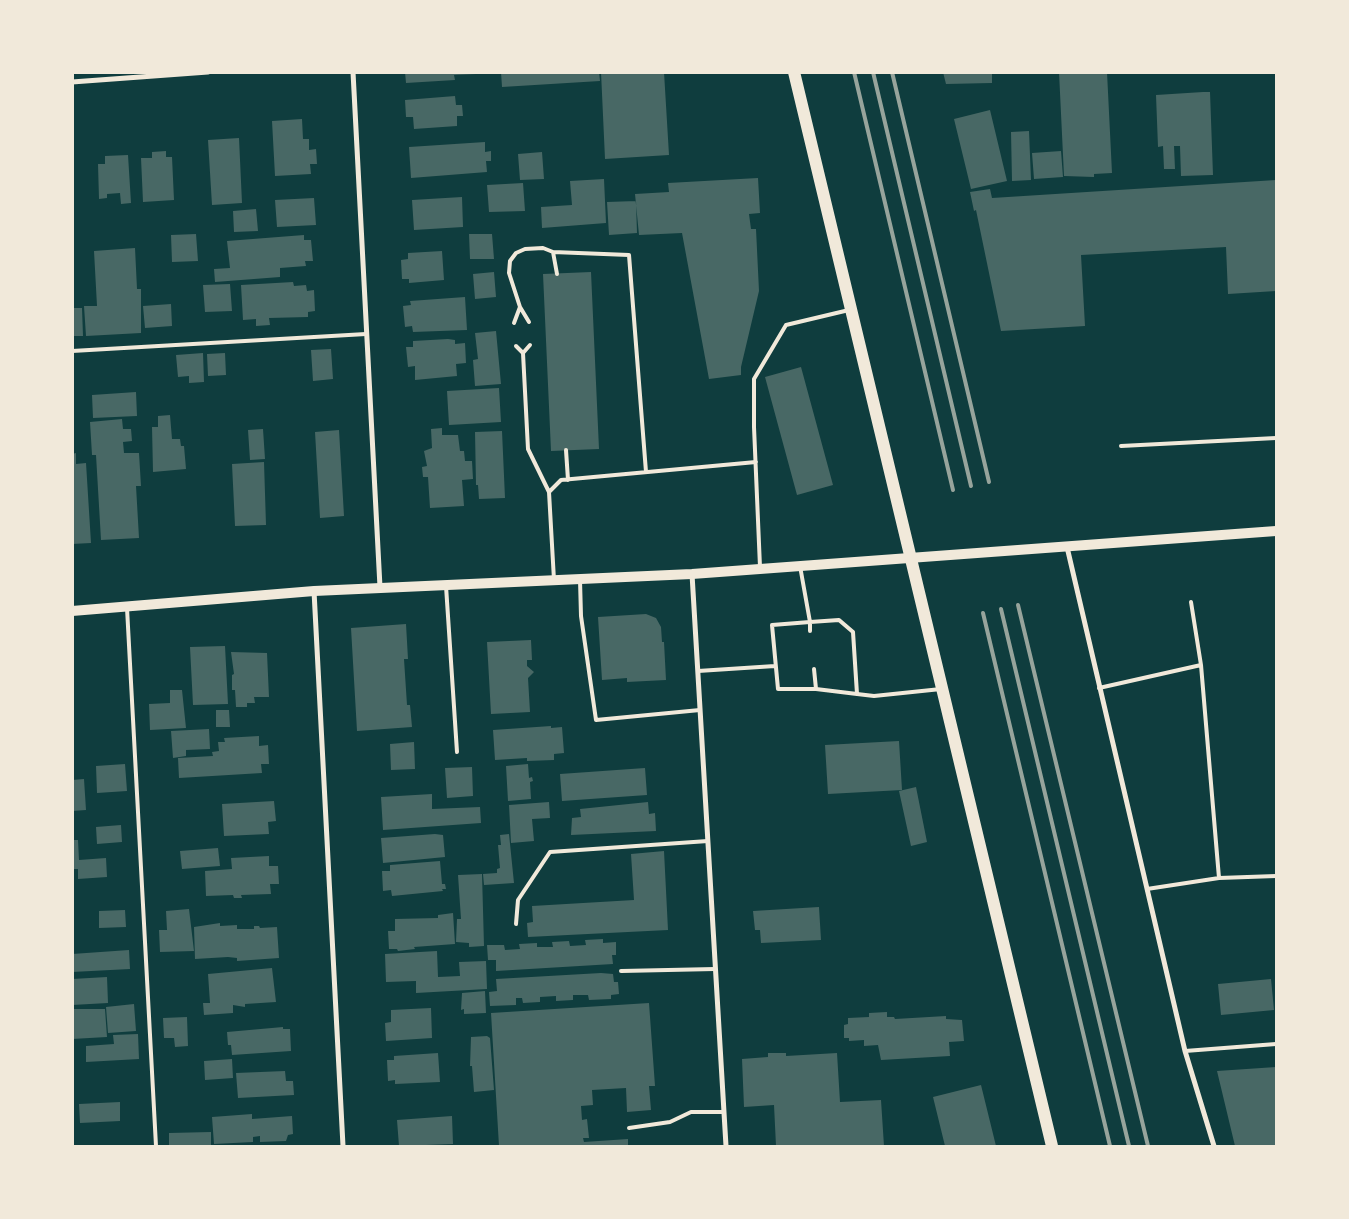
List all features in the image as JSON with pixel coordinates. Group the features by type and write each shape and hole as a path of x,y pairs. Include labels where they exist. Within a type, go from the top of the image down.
{"main road":[{"path":"794,72 1052,1146"},
{"path":"72,611 314,591 692,574 1276,532"}],"street":[{"path":"72,82 208,72"},
{"path":"352,72 380,587"},
{"path":"1067,546 1185,1051 1214,1146"},
{"path":"692,574 726,1146"},
{"path":"314,591 343,1146"}],"lane":[{"path":"529,322 520,308 509,274 510,261 516,253 525,249 543,248 553,252 630,255 646,472"},
{"path":"553,252 557,274"},
{"path":"514,323 520,308"},
{"path":"760,569 754,379 786,326 852,309"},
{"path":"72,351 366,334"},
{"path":"523,353 530,345"},
{"path":"516,346 523,353 528,449 549,492 554,581"},
{"path":"1121,446 1276,438"},
{"path":"566,450 568,480"},
{"path":"549,492 561,480 756,462"},
{"path":"800,566 810,631"},
{"path":"580,580 581,616 596,720 700,710"},
{"path":"446,586 457,752"},
{"path":"1191,602 1201,665 1219,878"},
{"path":"127,606 156,1146"},
{"path":"857,694 853,632 839,620 772,625 778,689 816,689 857,694 874,696 943,689"},
{"path":"1099,688 1201,665"},
{"path":"698,671 775,666"},
{"path":"814,669 816,689"},
{"path":"516,924 518,900 550,852 708,841"},
{"path":"1147,889 1219,878 1276,876"},
{"path":"621,971 715,969"},
{"path":"1185,1051 1276,1044"},
{"path":"629,1128 670,1122 691,1112 724,1112"}],"building":[{"path":"405,72 476,72 476,74 454,75 455,80 406,83"},
{"path":"501,72 599,72 600,81 502,87"},
{"path":"601,72 664,72 669,155 605,159"},
{"path":"943,72 992,72 992,83 946,84"},
{"path":"1059,72 1107,72 1112,173 1094,174 1094,177 1064,176"},
{"path":"1210,92 1213,175 1181,176 1180,146 1174,146 1175,169 1164,169 1163,146 1158,147 1156,95"},
{"path":"455,96 456,105 462,105 463,116 457,116 457,126 414,129 413,117 406,117 405,100"},
{"path":"990,110 1007,181 971,189 954,119"},
{"path":"302,119 303,139 309,139 309,150 316,149 317,164 310,164 311,174 275,176 272,121"},
{"path":"1029,131 1031,180 1012,181 1011,132"},
{"path":"239,138 242,203 212,205 208,140"},
{"path":"485,142 485,152 491,151 491,161 486,161 487,172 411,178 409,147"},
{"path":"166,151 166,157 172,157 174,200 143,202 141,158 152,158 152,152"},
{"path":"1061,151 1063,177 1034,179 1032,153"},
{"path":"542,152 544,179 520,180 518,154"},
{"path":"128,155 131,203 121,204 120,193 107,194 107,198 99,199 98,164 105,164 105,156"},
{"path":"758,178 760,213 749,214 751,229 756,229 759,291 741,367 741,375 709,379 682,233 639,235 635,194 669,192 668,183"},
{"path":"604,179 606,223 542,228 541,207 572,205 570,181"},
{"path":"1276,180 1276,291 1228,294 1226,247 1081,255 1085,326 1001,331 976,210 974,211 970,192 990,189 992,198"},
{"path":"523,183 525,211 489,212 487,185"},
{"path":"462,197 463,227 414,230 412,200"},
{"path":"314,198 316,225 277,227 275,200"},
{"path":"636,201 637,233 609,235 607,202"},
{"path":"256,209 258,231 234,232 233,211"},
{"path":"196,234 198,261 172,262 171,235"},
{"path":"469,234 492,234 494,259 470,259"},
{"path":"304,235 304,240 311,240 313,261 305,261 306,266 280,268 280,277 215,282 214,269 230,268 227,241"},
{"path":"135,248 137,289 141,289 141,333 86,336 84,306 97,306 94,251"},
{"path":"442,251 444,280 409,283 409,279 402,279 401,260 408,259 408,253"},
{"path":"494,272 496,297 475,299 473,274"},
{"path":"591,272 599,449 551,451 543,274"},
{"path":"293,282 294,286 306,285 307,291 314,290 315,311 308,312 308,317 269,318 270,325 256,326 256,319 243,320 241,285"},
{"path":"230,284 232,311 205,312 203,285"},
{"path":"465,297 467,330 413,332 412,326 405,327 403,306 411,305 410,301"},
{"path":"171,304 172,326 145,328 143,306"},
{"path":"72,308 82,308 83,336 72,336"},
{"path":"496,331 501,384 475,386 473,360 478,359 475,333"},
{"path":"455,340 455,344 465,343 466,363 456,364 457,376 415,380 415,366 408,367 406,347 413,347 413,341"},
{"path":"331,349 333,379 313,381 311,350"},
{"path":"203,353 204,382 189,383 189,376 178,377 176,355"},
{"path":"225,353 226,375 208,376 207,354"},
{"path":"801,367 833,485 797,495 765,377"},
{"path":"499,388 501,422 449,425 447,391"},
{"path":"136,392 137,416 93,418 92,395"},
{"path":"170,415 172,439 180,439 181,446 184,446 186,469 153,472 152,427 158,427 158,416"},
{"path":"122,419 123,429 131,429 132,441 123,442 124,453 139,453 141,486 136,486 139,538 101,540 96,455 92,455 90,422"},
{"path":"442,428 442,435 458,435 460,451 464,451 465,461 472,461 473,479 462,480 464,506 430,508 428,477 423,477 422,467 427,466 424,451 432,448 431,429"},
{"path":"263,429 265,459 250,460 248,430"},
{"path":"339,430 344,516 320,518 315,432"},
{"path":"502,431 505,498 479,499 478,485 476,485 475,432"},
{"path":"76,453 76,464 86,463 91,543 72,544 72,454"},
{"path":"264,462 266,525 235,526 232,464"},
{"path":"646,614 656,618 661,627 662,642 664,642 666,680 627,682 627,678 602,680 598,617"},
{"path":"406,624 408,659 404,659 407,705 410,705 412,727 357,731 351,628"},
{"path":"531,640 532,660 527,660 527,666 534,672 528,678 530,712 491,714 487,642"},
{"path":"225,646 228,704 193,705 190,647"},
{"path":"231,652 267,653 269,697 254,697 255,703 247,703 247,707 236,707 235,690 232,690 232,675 234,674"},
{"path":"170,690 182,690 186,728 150,730 149,704 170,703"},
{"path":"216,710 229,710 230,727 216,727"},
{"path":"551,726 551,728 562,727 564,753 554,754 554,760 527,761 527,758 495,760 493,730"},
{"path":"209,729 210,749 186,750 186,756 173,758 171,731"},
{"path":"259,736 259,746 268,745 269,764 261,764 262,773 179,778 178,758 213,756 212,752 219,751 218,742 225,742 224,738"},
{"path":"899,741 902,790 828,794 825,745"},
{"path":"414,742 415,769 391,770 390,744"},
{"path":"125,764 127,791 97,793 96,766"},
{"path":"528,764 529,778 532,777 533,781 530,782 531,799 508,801 506,766"},
{"path":"472,767 473,796 447,798 445,768"},
{"path":"645,768 647,795 562,801 560,774"},
{"path":"84,779 86,810 72,811 72,780"},
{"path":"916,787 927,842 911,846 899,791"},
{"path":"432,794 432,809 480,807 481,823 383,830 381,797"},
{"path":"274,801 276,821 268,822 269,834 224,836 222,804"},
{"path":"549,802 550,818 532,819 534,841 511,843 509,805"},
{"path":"648,802 649,814 655,813 656,831 571,835 572,818 581,817 580,809"},
{"path":"121,825 122,842 97,844 96,827"},
{"path":"509,834 514,883 484,885 483,874 497,873 497,869 500,868 498,845 501,845 500,835"},
{"path":"443,835 445,857 383,863 381,838"},
{"path":"72,840 78,840 79,860 106,858 107,877 78,879 78,869 72,869"},
{"path":"218,848 220,866 182,869 180,851"},
{"path":"664,851 668,930 528,937 527,923 533,922 532,906 634,900 631,854"},
{"path":"269,856 269,866 278,866 279,884 270,884 271,894 241,895 242,898 234,898 233,895 206,896 205,871 232,869 231,858"},
{"path":"440,861 442,884 445,884 446,889 442,889 443,891 392,896 391,890 383,891 382,871 390,871 390,865"},
{"path":"482,874 484,946 469,947 469,943 456,942 457,919 461,919 458,875"},
{"path":"819,907 821,940 761,943 760,930 755,930 753,911"},
{"path":"189,909 194,951 160,952 159,930 167,930 166,911"},
{"path":"125,910 126,927 99,928 99,911"},
{"path":"453,913 455,944 414,947 415,949 398,951 397,949 389,949 388,931 395,931 395,919 438,918 438,915"},
{"path":"220,923 220,926 237,925 237,929 254,929 254,926 259,926 260,928 277,927 279,958 237,961 237,958 228,957 195,959 194,927"},
{"path":"603,939 603,943 616,942 616,955 612,955 613,964 496,971 496,960 488,960 487,945 504,945 505,950 520,949 519,944 537,943 537,947 553,947 552,942 569,941 570,946 586,945 585,940"},
{"path":"129,950 130,969 72,972 72,954"},
{"path":"437,951 438,977 460,976 459,962 486,961 487,989 416,993 416,981 386,982 385,954"},
{"path":"272,968 276,1002 245,1004 245,1007 233,1005 233,1013 204,1015 203,1003 210,1003 208,974"},
{"path":"601,973 613,974 614,982 618,982 619,994 611,995 611,999 589,1000 588,995 573,995 573,1000 556,1001 556,996 540,997 540,1002 523,1003 522,998 516,998 516,1005 490,1006 489,992 497,991 496,979"},
{"path":"107,977 108,1003 72,1005 72,979"},
{"path":"1271,979 1274,1010 1221,1015 1218,984"},
{"path":"485,991 486,1013 464,1014 464,1009 461,1010 462,993"},
{"path":"649,1003 655,1086 649,1086 651,1110 627,1112 626,1088 592,1090 593,1105 581,1106 582,1120 587,1119 589,1138 583,1138 584,1142 628,1139 628,1146 499,1146 491,1013"},
{"path":"134,1004 136,1031 108,1033 106,1007"},
{"path":"431,1008 432,1038 386,1041 385,1023 391,1022 391,1010"},
{"path":"72,1009 105,1009 107,1037 72,1039"},
{"path":"887,1012 887,1017 894,1017 895,1019 946,1016 946,1019 962,1020 964,1041 949,1042 950,1056 881,1060 878,1045 864,1046 864,1040 849,1041 849,1038 844,1038 844,1025 848,1024 848,1018 869,1017 869,1013"},
{"path":"187,1017 188,1046 175,1047 174,1038 164,1038 163,1018"},
{"path":"283,1027 283,1029 290,1029 291,1051 232,1055 231,1045 228,1045 227,1032"},
{"path":"138,1034 139,1059 86,1062 86,1046 114,1044 113,1035"},
{"path":"487,1036 490,1038 494,1090 474,1092 472,1066 470,1066 471,1037"},
{"path":"438,1053 440,1082 395,1084 395,1080 388,1081 387,1060 394,1060 394,1056"},
{"path":"768,1053 786,1053 786,1056 837,1053 840,1102 881,1100 884,1146 776,1146 774,1105 744,1107 742,1059 768,1057"},
{"path":"232,1059 233,1078 205,1080 204,1061"},
{"path":"1276,1067 1276,1146 1235,1146 1217,1071"},
{"path":"285,1071 286,1081 293,1081 294,1095 238,1098 236,1073"},
{"path":"981,1085 996,1146 945,1146 933,1097"},
{"path":"120,1102 120,1121 80,1123 79,1104"},
{"path":"252,1114 252,1119 292,1116 293,1134 288,1135 286,1141 260,1142 260,1136 253,1137 253,1142 214,1144 212,1117"},
{"path":"452,1116 453,1144 399,1146 397,1120"},
{"path":"211,1132 211,1146 169,1146 169,1133"}],"railway":[{"path":"854,72 953,490"},
{"path":"873,72 971,486"},
{"path":"892,72 989,482"},
{"path":"1018,605 1148,1146"},
{"path":"1001,609 1129,1146"},
{"path":"983,613 1110,1146"}]}
